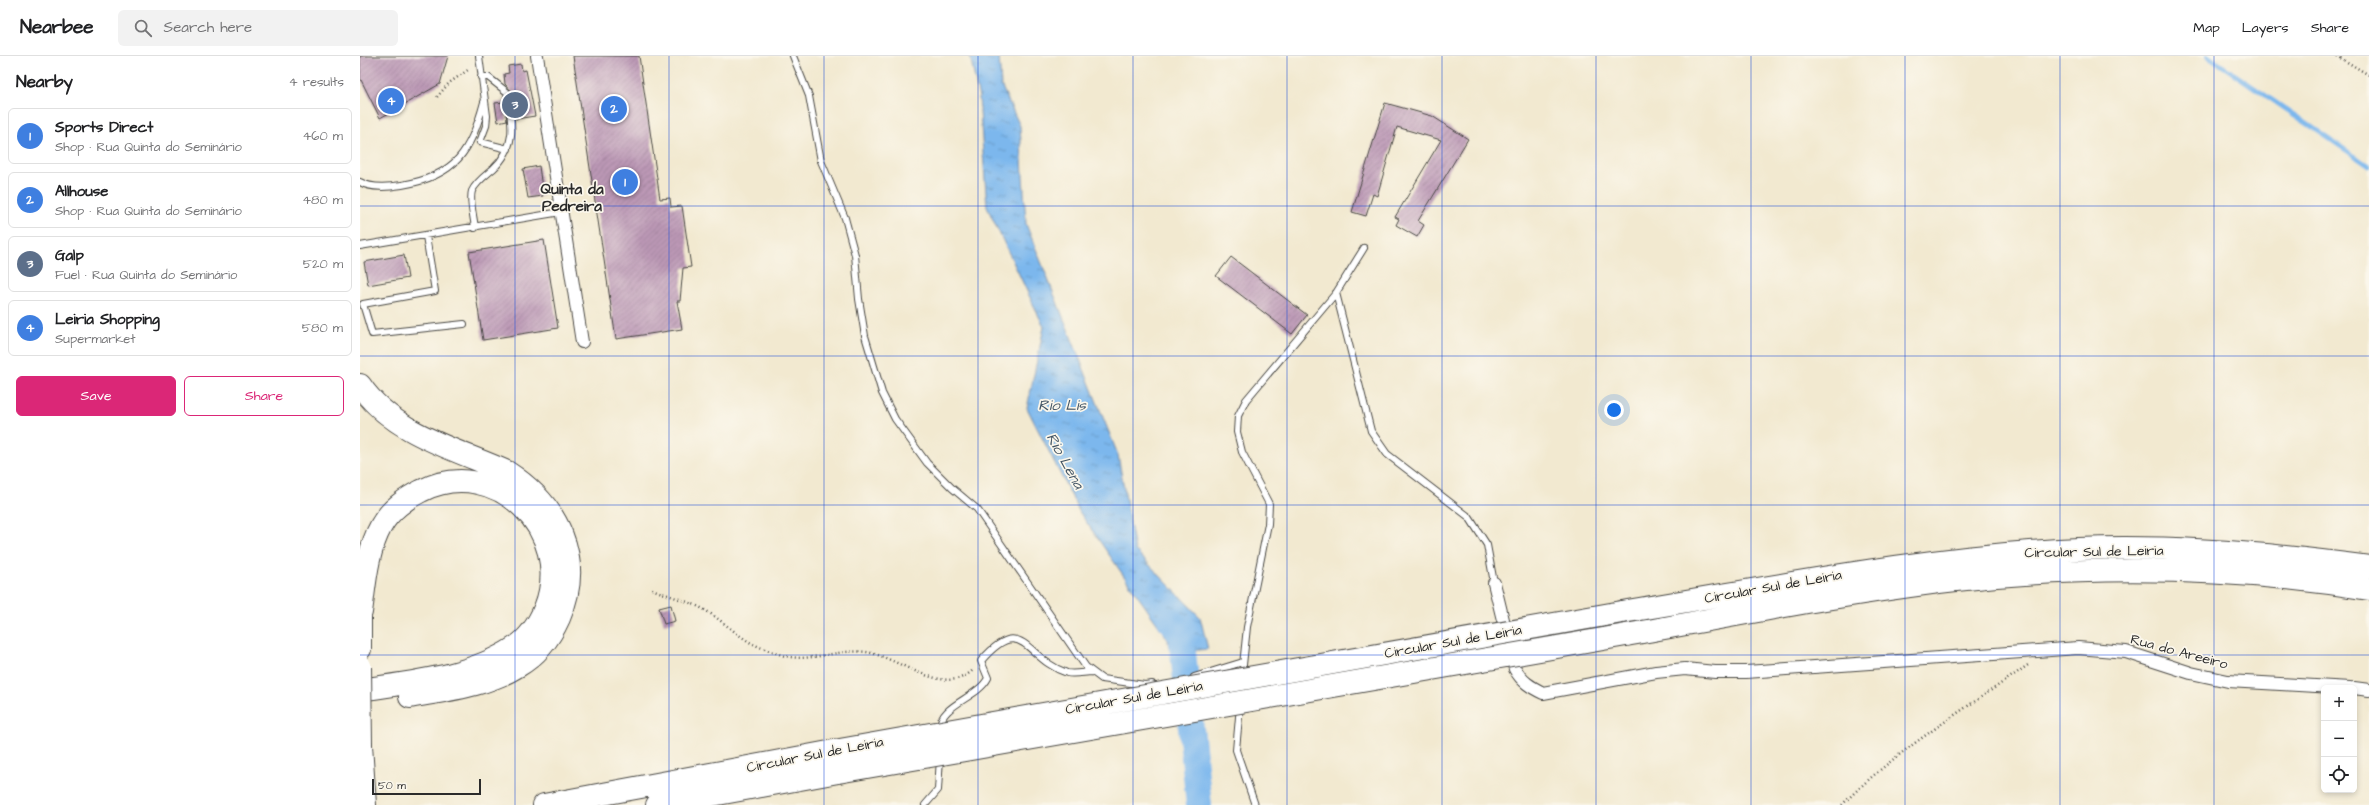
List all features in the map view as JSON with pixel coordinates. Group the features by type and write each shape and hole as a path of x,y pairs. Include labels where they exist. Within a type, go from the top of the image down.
{"highway":[{"path":"360,385 384,411 409,429 507,472 534,492 551,513 559,528 568,553 569,568 566,596 555,626 541,648 519,666 501,676 460,688 360,705"},
{"path":"360,649 360,606 374,543 381,525 393,511 410,496 431,486 455,482 491,486 504,492 526,509 538,524 547,541 552,571 549,598 538,623 528,637 514,648 472,668 360,690"},
{"name":"Circular Sul de Leiria","path":"544,805 834,751 1622,612 1937,561 2080,549 2228,553 2315,560 2369,567"},
{"name":"Circular Sul de Leiria","path":"657,805 838,772 1849,596 1957,580 2086,571 2159,571 2247,574 2330,582 2369,589"},
{"path":"360,666 361,745 364,805"}],"street":[{"path":"537,56 582,342"},
{"name":"Rua do Areeiro","path":"1494,583 1515,669 1520,678 1531,688 1543,693 1656,672 1678,670 1746,672 2078,648 2126,652 2191,673 2228,681 2321,686"},
{"path":"2357,688 2369,690"}],"lane":[{"path":"793,56 809,96 821,161 845,218 855,255 859,299 865,336 886,399 895,419 927,463 952,488 977,509 1069,646 1086,667 1102,679 1145,685 1158,683"},
{"path":"479,57 486,126 480,142 508,149"},
{"path":"475,228 472,193 476,185 497,165 508,149 513,126 507,92 488,77 481,76"},
{"path":"360,182 371,186 396,186 430,178 444,171 462,155 470,144 476,133 484,102"},
{"path":"360,246 475,228 561,212"},
{"path":"426,236 435,292 363,304 372,334 464,324"},
{"path":"1241,686 1248,627 1268,524 1269,504 1242,452 1237,432 1238,416 1246,400 1336,293 1364,248"},
{"path":"1336,293 1371,432 1387,454 1470,517 1487,545 1494,583"},
{"path":"940,738 940,722 946,712 984,686 988,678 981,661 993,647 1005,639 1012,637 1021,640 1040,658 1068,673 1092,672"},
{"path":"1186,679 1243,662"},
{"path":"1241,694 1236,750 1255,805"},
{"path":"925,805 938,790 940,746"}],"path":[{"path":"2338,56 2369,75"},
{"path":"437,97 449,83 468,70"},
{"path":"652,589 695,606 753,644 781,655 804,658 867,652 931,676 952,681 968,674 981,661"},
{"path":"1842,805 1858,789 1890,763 2049,650"}],"water":[{"name":"Rio Lis","path":"970,56 999,56 1001,85 1020,126 1026,224 1118,455 1135,550 1200,617 1208,649 1173,653 1165,635 1080,513 1027,408 1044,327 987,207 979,98"}],"building":[{"path":"360,56 448,56 440,84 380,118 360,78"},
{"path":"573,56 639,56 660,199 670,198 671,207 682,206 691,267 683,268 680,301 677,301 682,329 616,339"},
{"path":"521,64 522,71 526,70 535,116 516,119 511,91 505,84 504,74 509,73 508,66"},
{"path":"504,102 507,120 498,122 495,103"},
{"path":"1385,103 1432,116 1468,139 1418,221 1424,225 1417,237 1396,225 1399,219 1395,217 1441,140 1397,127 1377,196 1373,194 1366,216 1352,212"},
{"path":"539,166 543,196 528,198 523,169"},
{"path":"544,240 558,328 483,340 469,252"},
{"path":"404,255 408,278 368,285 364,262"},
{"path":"1231,257 1307,315 1292,334 1216,276"},
{"path":"671,605 675,621 664,624 659,608"}],"waterway":[{"path":"2208,56 2369,166"},
{"name":"Rio Lena","path":"1170,620 1181,633 1199,805"}],"place":[{"name":"Leiria Shopping","path":"391,101"},
{"name":"Galp","path":"515,105"},
{"name":"Allhouse","path":"614,109"},
{"name":"Sports Direct","path":"625,182"}],"district":[{"name":"Quinta da Pedreira","path":"572,198"}]}
